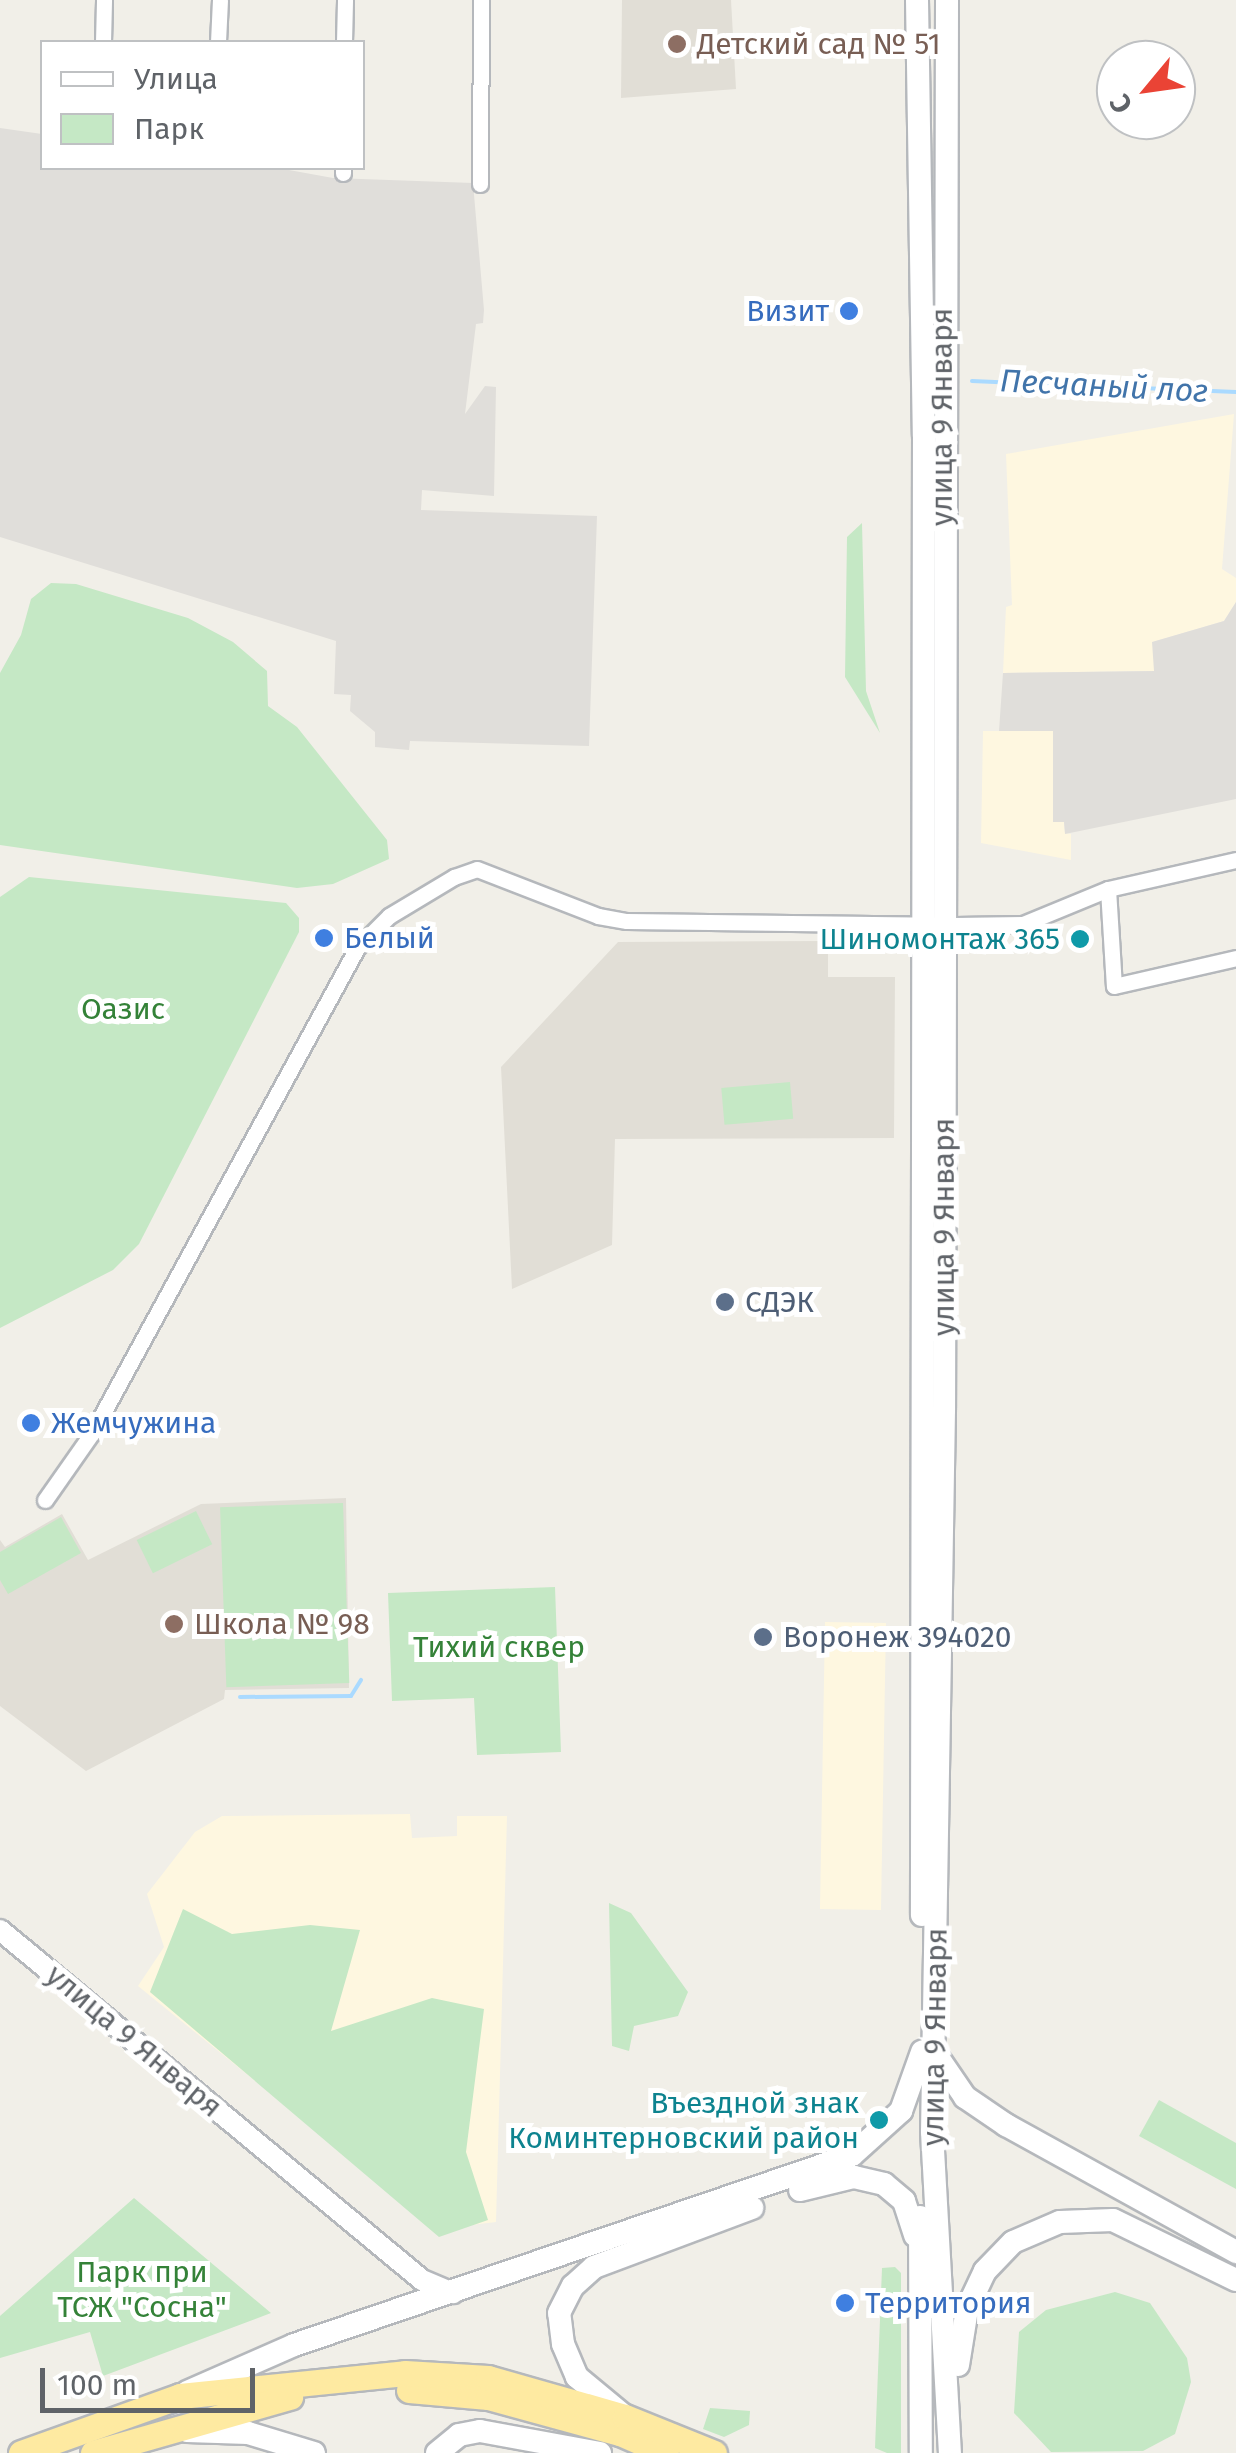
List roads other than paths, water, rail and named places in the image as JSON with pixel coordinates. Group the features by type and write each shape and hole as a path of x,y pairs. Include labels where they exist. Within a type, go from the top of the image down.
{"highway":[{"path":"20,2453 180,2396 405,2373 488,2378 625,2417 714,2453"},
{"path":"93,2453 158,2430 272,2399 342,2390 488,2397 666,2453"}],"main road":[{"name":"улица 9 Января","path":"917,0 933,761 930,2054 950,2452"},
{"name":"улица 9 Января","path":"933,761 947,0"},
{"name":"улица 9 Января","path":"920,2453 922,2257 917,2134 930,2054"},
{"path":"180,2396 294,2345 403,2312 852,2155 901,2111 930,2054 965,2097 1006,2124 1236,2252"},
{"path":"625,2417 577,2376 563,2344 559,2313 574,2286 594,2267 828,2180 854,2178 884,2184 904,2201 922,2257"},
{"path":"950,2452 967,2310 986,2270 1013,2242 1060,2222 1113,2220 1236,2280"},
{"path":"158,2430 248,2433 314,2453"},
{"path":"436,2453 459,2435 480,2431 600,2453"}],"street":[{"path":"103,40 104,0"},
{"path":"218,40 220,0"},
{"path":"344,40 345,0"},
{"path":"480,184 481,0"},
{"path":"45,1500 92,1434 357,948 388,916 477,869 598,916 627,921 1023,924 1108,889 1236,860"},
{"path":"1108,889 1114,986 1236,958"},
{"name":"улица 9 Января","path":"0,1930 434,2288 458,2292"},
{"path":"403,2312 408,2266"}],"waterway":[{"name":"Песчаный лог","path":"972,381 1236,392"},
{"path":"240,1697 351,1696 361,1680"}],"place":[{"name":"Детский сад № 51","path":"677,44"},
{"name":"Визит","path":"849,311"},
{"name":"Белый","path":"324,938"},
{"name":"Шиномонтаж 365","path":"1080,939"},
{"name":"СДЭК","path":"725,1302"},
{"name":"Жемчужина","path":"31,1423"},
{"name":"Школа № 98","path":"174,1624"},
{"name":"Воронеж 394020","path":"763,1637"},
{"name":"Въездной знак Коминтерновский район","path":"879,2120"},
{"name":"Территория","path":"845,2303"}],"park label":[{"name":"Оазис","path":"123,1009"},
{"name":"Тихий сквер","path":"499,1647"},
{"name":"Парк при ТСЖ \"Сосна\"","path":"142,2289"}]}
